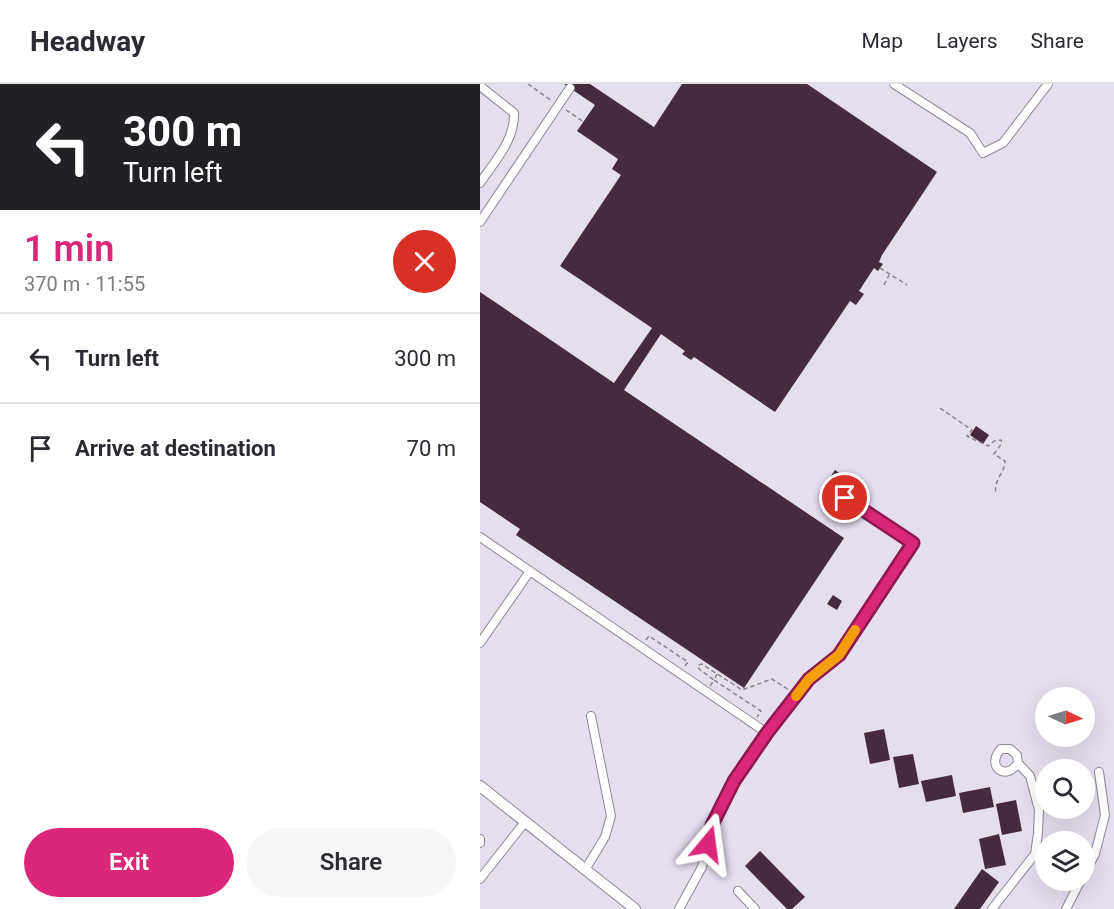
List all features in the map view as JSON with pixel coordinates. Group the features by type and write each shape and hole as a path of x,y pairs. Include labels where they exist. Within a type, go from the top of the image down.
{"main road":[{"path":"480,786 635,909"}],"street":[{"path":"894,84 970,133 983,153 1003,143 1048,84"},
{"path":"480,86 514,113 514,127 511,136 480,183"},
{"path":"480,222 570,88"},
{"path":"679,909 702,867 712,825 734,781 767,733 809,679 839,655 913,543 845,498"},
{"path":"480,537 767,733"},
{"path":"480,643 530,572"},
{"path":"585,870 605,837 611,816 591,716"},
{"path":"992,909 1035,854 1039,810 1030,776 1018,763"},
{"path":"1095,854 1105,815 1099,772"},
{"path":"480,879 525,822"},
{"path":"738,891 755,909"},
{"path":"1066,909 1075,891"}],"path":[{"path":"880,268 907,285"},
{"path":"884,285 890,274"},
{"path":"940,408 972,430 967,436 978,443 988,446 994,441 1001,440 1002,443 994,454 1005,461 1005,465 995,483 996,494"},
{"path":"645,642 649,636 688,662 683,668"},
{"path":"761,720 757,718 761,711 714,680 699,669 698,665 702,664 742,690 772,678 791,691"},
{"path":"710,687 717,674"}],"building":[{"path":"564,84 590,84 654,127 682,84 807,84 937,172 882,255 879,262 883,264 878,271 874,268 859,291 864,294 856,305 850,301 775,412 694,357 691,360 682,354 685,351 661,334 624,390 844,538 744,688 516,535 520,529 480,502 480,292 614,383 652,328 560,266 621,175 612,169 618,159 577,131 595,105"},
{"path":"976,426 989,435 983,444 970,435"},
{"path":"835,470 847,478 831,502 819,494"},
{"path":"833,595 842,601 837,610 827,604"},
{"path":"884,729 890,760 870,764 864,733"},
{"path":"913,754 919,784 899,788 893,757"},
{"path":"952,775 956,796 926,802 921,781"},
{"path":"990,787 994,807 963,813 959,793"},
{"path":"1016,800 1022,831 1002,835 996,804"},
{"path":"999,834 1006,865 985,869 979,839"},
{"path":"760,851 805,897 792,909 787,909 745,866"},
{"path":"982,869 999,882 980,909 954,909"}],"slow traffic":[{"path":"796,696 809,679 839,655 855,630"}],"route":[{"path":"708,844 712,825 734,781 767,733 809,679 839,655 913,543 845,498"}]}
